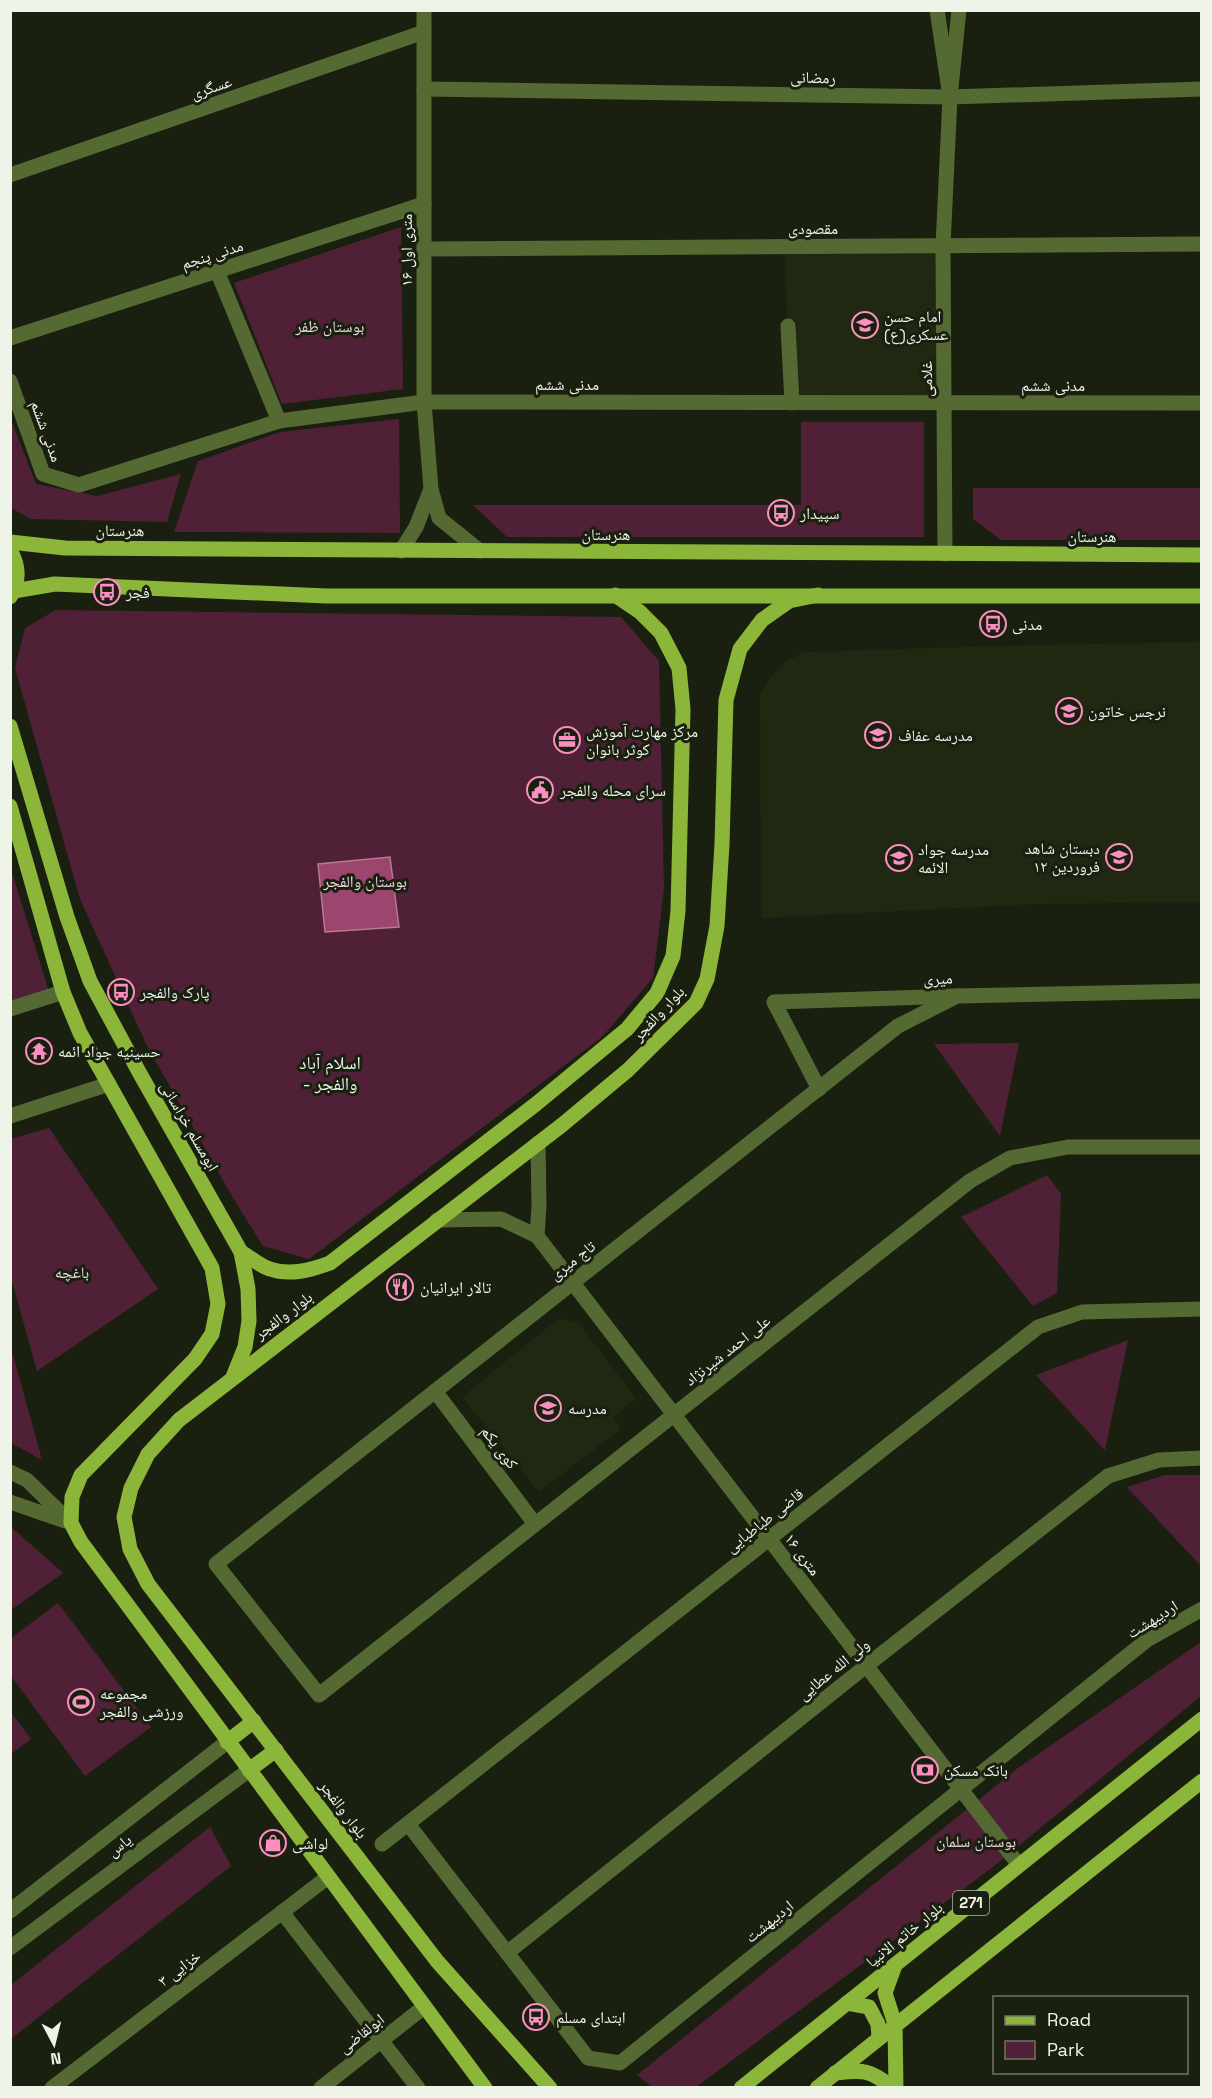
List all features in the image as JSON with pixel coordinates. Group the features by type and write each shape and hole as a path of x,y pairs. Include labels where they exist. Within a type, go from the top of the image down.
{"main road":[{"name":"هنرستان","path":"10,542 57,548 1202,555"},
{"path":"10,550 17,564 18,578 12,594"},
{"path":"12,594 55,584 326,596 1202,596"},
{"name":"بلوار والفجر","path":"241,1252 268,1269 286,1272 310,1271 330,1263 536,1104 627,1029 657,993 673,956 678,911 683,709 680,668 661,633 640,612 615,595"},
{"name":"بلوار والفجر","path":"550,2087 437,1961 148,1584 130,1549 124,1517 131,1488 148,1454 179,1420 538,1143 628,1070 696,1003 707,979 717,926 726,700 740,650 762,620 789,601 818,595"},
{"name":"ابومسلم خراسانی","path":"10,726 67,917 90,981 241,1252 248,1289 249,1321 245,1347 232,1377"},
{"path":"10,806 17,855 63,992 80,1033 212,1268 218,1304 212,1334 195,1359 81,1475 72,1497 71,1523 81,1542 227,1742 485,2088"},
{"name":"بلوار خاتم الانبیا","path":"741,2088 1202,1719"},
{"path":"227,1742 254,1721"},
{"path":"249,1770 276,1750"},
{"path":"817,2088 1202,1781"},
{"path":"894,2088 895,2024 885,1993 895,1965"},
{"path":"847,2002 870,2007 878,2024 879,2037"},
{"path":"835,2073 866,2070 894,2088"}],"street":[{"name":"۱۶ متری اول","path":"424,10 424,402 431,489 439,518 480,551"},
{"path":"936,10 950,97"},
{"path":"950,97 958,10"},
{"name":"عسگری","path":"10,175 424,32"},
{"name":"رمضانی","path":"424,89 950,97 1202,89"},
{"name":"غلامی","path":"945,554 943,246 950,97"},
{"name":"مدنی پنجم","path":"10,338 424,204"},
{"name":"مقصودی","path":"424,249 1202,244"},
{"path":"217,272 279,421"},
{"path":"788,326 792,403"},
{"name":"مدنی ششم","path":"10,381 43,474 79,485 279,421 424,402 1202,404"},
{"name":"۱۶ متری اول","path":"401,551 416,527 431,489"},
{"name":"میری","path":"819,1089 774,1002 1202,991"},
{"path":"10,1009 63,992"},
{"name":"تاج میری","path":"319,1695 216,1563 898,1026 957,996"},
{"path":"10,1116 109,1083"},
{"path":"437,1220 501,1219 537,1236 538,1143"},
{"name":"علی احمد شیرنژاد","path":"319,1695 970,1181 1010,1158 1068,1147 1202,1147"},
{"name":"۱۶ متری","path":"537,1236 1019,1865"},
{"name":"قاضی طباطبایی","path":"382,1844 1038,1327 1082,1312 1202,1309"},
{"name":"کوی یکم","path":"435,1391 535,1524"},
{"name":"ولی الله عطایی","path":"507,1953 1108,1476 1159,1460 1202,1458"},
{"path":"10,1472 27,1480 71,1523"},
{"path":"10,1502 71,1523"},
{"name":"اردیبهشت","path":"408,1824 588,2058 620,2063 1147,1640 1202,1609"},
{"name":"یاس","path":"10,1911 227,1742"},
{"name":"یاس","path":"10,1948 249,1770"},
{"name":"خزایی ۳","path":"52,2088 328,1877"},
{"path":"282,1912 418,2088"},
{"name":"ابولقاضی","path":"321,2088 424,2007"}],"shaded area":[{"name":"امام حسن عسکری(ع)","path":"784,246 943,246 944,403 792,403"},
{"path":"1201,642 1201,902 1038,904 761,918 760,693 785,662 805,652"},
{"path":"390,857 399,927 325,932 318,864"},
{"name":"مدرسه","path":"558,1319 578,1322 636,1398 613,1418 621,1429 539,1492 462,1397"}],"green space":[{"name":"بوستان ظفر","path":"401,227 403,389 282,404 234,283"},
{"path":"10,417 36,484 97,496 181,474 167,522 31,519 11,508"},
{"path":"399,419 400,533 174,532 198,461 280,432"},
{"path":"801,422 924,422 924,537 507,537 473,505 801,505"},
{"path":"973,488 1201,488 1201,540 1001,540 973,519"},
{"name":"بوستان والفجر","path":"56,610 621,617 659,661 664,889 653,978 602,1037 309,1259 263,1246 147,1046 80,899 15,668 25,628"},
{"path":"10,866 50,995 10,1007"},
{"path":"1019,1043 1000,1136 934,1044"},
{"name":"باغچه","path":"49,1128 158,1289 37,1371 11,1278 10,1139"},
{"path":"1047,1175 1061,1194 1057,1293 1033,1306 961,1217"},
{"path":"1128,1340 1105,1450 1036,1375"},
{"path":"11,1348 42,1460 11,1443"},
{"path":"1165,1475 1201,1475 1201,1566 1127,1487"},
{"path":"10,1526 63,1573 11,1610 10,1610"},
{"name":"مجموعه ورزشی والفجر","path":"58,1603 151,1727 85,1776 11,1676 11,1638"},
{"name":"بوستان سلمان","path":"1201,1642 1201,1696 993,1867 696,2087 652,2087 637,2075 1018,1768"},
{"path":"10,1711 31,1739 11,1754 10,1754"},
{"path":"210,1827 231,1866 11,2039 11,1985"}],"place":[{"name":"امام حسن عسکری(ع)","path":"865,325"},
{"name":"سپیدار","path":"781,513"},
{"name":"فجر","path":"107,592"},
{"name":"مدنی","path":"993,624"},
{"name":"نرجس خاتون","path":"1069,711"},
{"name":"مدرسه عفاف","path":"878,735"},
{"name":"مرکز مهارت آموزش کوثر بانوان","path":"567,740"},
{"name":"سرای محله والفجر","path":"540,790"},
{"name":"دبستان شاهد ۱۲ فروردین","path":"1119,857"},
{"name":"مدرسه جواد الائمه","path":"899,858"},
{"name":"پارک والفجر","path":"121,992"},
{"name":"حسینیه جواد ائمه","path":"39,1051"},
{"name":"تالار ایرانیان","path":"400,1287"},
{"name":"مدرسه","path":"548,1408"},
{"name":"مجموعه ورزشی والفجر","path":"81,1702"},
{"name":"بانک مسکن","path":"925,1770"},
{"name":"لواشی","path":"273,1843"},
{"name":"ابتدای مسلم","path":"536,2017"}],"district":[{"name":"اسلام آباد - والفجر","path":"330,1073"}]}
